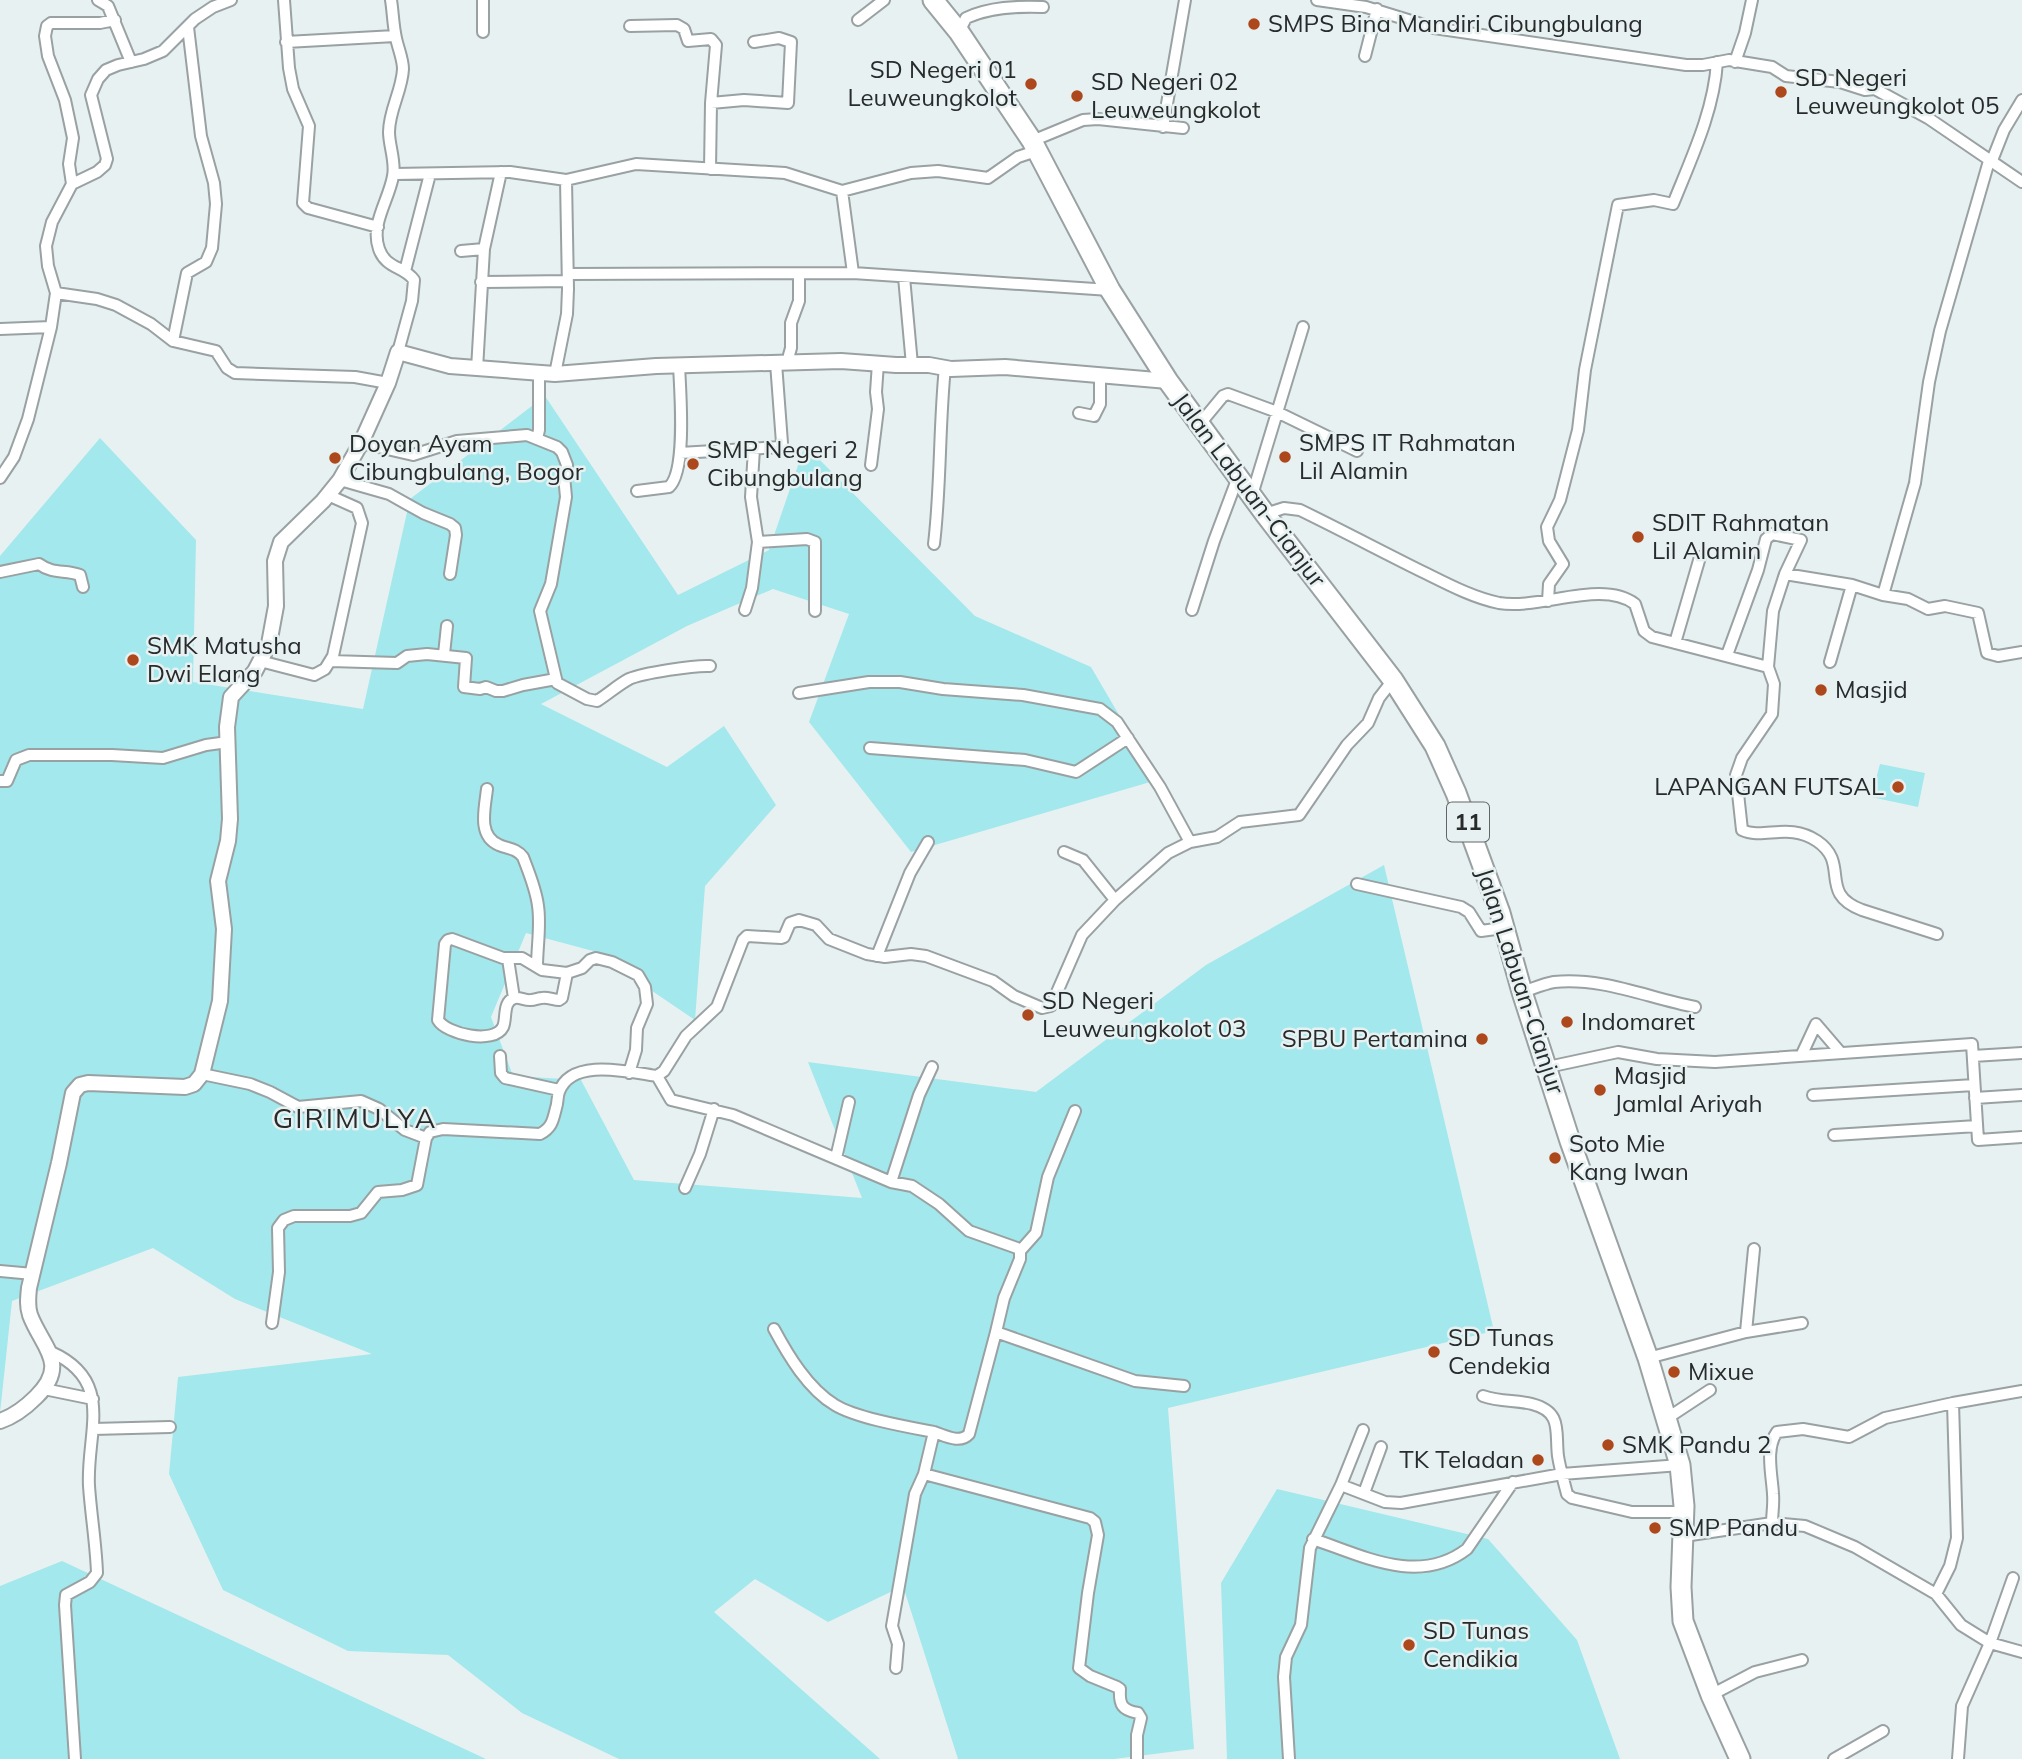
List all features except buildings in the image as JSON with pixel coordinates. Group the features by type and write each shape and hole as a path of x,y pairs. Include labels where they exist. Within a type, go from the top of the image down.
{"highway":[{"name":"Jalan Labuan-Cianjur","path":"933,0 959,32 1110,290 1168,381 1265,514 1394,680 1434,746 1456,793 1480,856 1570,1141 1648,1358 1680,1465 1684,1512 1681,1587 1683,1620 1711,1695 1740,1759"}],"street":[{"path":"98,0 108,6 131,62"},
{"path":"0,478 14,457 28,419 51,327 56,293 48,267 46,246 51,222 72,184 97,172 107,159 92,102 94,86 106,70 163,51 213,7 231,0"},
{"path":"284,0 286,41 293,89 309,126 303,202 308,208 378,227"},
{"path":"0,1421 18,1414 44,1389 51,1376 51,1352 29,1312 27,1302 75,1089 88,1083 185,1087 194,1084 202,1074 216,1021 222,976 224,929 218,881 228,841 230,819 227,727 231,697 255,671 269,644 276,606 277,552 285,536 340,480 361,443 398,352 414,284 412,275 397,269 381,254 376,238 380,213 394,174 389,131 401,87 403,66 395,36 391,0"},
{"path":"483,0 483,32"},
{"path":"858,20 884,0"},
{"path":"1163,127 1185,0"},
{"path":"1317,0 1377,9 1420,25 1451,31 1686,65 1735,61 1772,68 1786,76 1840,82 1865,90 1875,89 1928,118 2022,181"},
{"path":"1735,61 1745,33 1752,0"},
{"path":"959,32 966,18 976,13 1021,6 1043,7"},
{"path":"1365,56 1377,9"},
{"path":"72,184 69,164 73,138 65,100 48,55 45,36 47,26 51,23 100,23 115,20"},
{"path":"630,26 677,25 684,29 688,41 711,39 716,45 711,103 710,169"},
{"path":"173,341 187,273 206,262 212,248 216,204 214,183 201,136 188,27"},
{"path":"286,41 395,36"},
{"path":"711,103 744,100 788,103 791,42 779,38 754,42"},
{"path":"1548,601 1549,584 1563,564 1549,541 1547,527 1560,500 1578,430 1585,370 1618,205 1654,200 1673,204 1705,120 1717,62"},
{"path":"1882,595 1914,483 1929,382 1940,331 1990,162 2004,130 2022,100"},
{"path":"394,174 501,172 566,180 636,164 785,173 842,191 911,173 938,171 988,178 1029,149 1083,120 1098,119 1183,128"},
{"path":"477,369 484,249 501,172"},
{"path":"405,271 429,174"},
{"path":"555,374 566,314 566,180"},
{"path":"842,191 853,273"},
{"path":"461,251 484,249"},
{"path":"481,282 568,277 853,273 1110,290"},
{"path":"792,363 789,355 792,348 791,323 799,301 799,275"},
{"path":"904,277 912,365"},
{"path":"56,293 97,299 116,305 173,341 216,351 227,368 235,373 355,377 387,383"},
{"path":"0,329 51,327"},
{"path":"1252,495 1303,327"},
{"path":"398,352 450,366 555,374 606,368 841,360 945,367 1005,367 1168,381"},
{"path":"680,453 776,449 782,443 776,363"},
{"path":"871,465 877,409 878,363"},
{"path":"637,491 661,489 674,483 680,453 679,365"},
{"path":"934,544 945,367"},
{"path":"537,439 540,430 539,373"},
{"path":"1079,413 1094,416 1100,404 1100,376"},
{"path":"1199,425 1227,393 1277,412 1357,451"},
{"path":"361,443 413,454 457,441 527,435 557,447 567,465 562,523 551,584 540,611 557,682 587,699 597,701 629,680 648,674 698,665 710,666"},
{"path":"745,610 752,588 758,542 751,497 754,449"},
{"path":"1192,610 1238,477"},
{"path":"340,480 389,494 455,528 450,574"},
{"path":"260,661 310,675 322,672 331,661 362,523 358,508 328,495"},
{"path":"1265,514 1284,509 1300,510 1474,595 1513,604 1587,596 1612,595 1627,598 1635,604 1644,631 1652,637 1768,667"},
{"path":"1727,655 1758,570 1766,539 1772,534 1801,540 1785,573 1773,611 1768,667 1774,684 1772,713 1742,758 1736,775 1742,830 1751,834 1796,832 1816,840 1833,859 1836,868 1835,882 1841,898 1862,910 1937,934"},
{"path":"758,542 807,538 815,542 815,611"},
{"path":"1675,643 1700,557"},
{"path":"0,572 39,564 48,571 80,575 83,587"},
{"path":"1785,573 1852,584 1882,595 1908,599 1928,609 1945,606 1979,613 1987,653 1998,656 2022,652"},
{"path":"1830,662 1852,584"},
{"path":"444,654 447,626"},
{"path":"331,661 397,663 407,656 444,654 466,658 464,687 486,687 496,691 556,679"},
{"path":"272,1323 279,1272 278,1228 284,1220 294,1216 350,1216 361,1213 378,1192 402,1190 417,1185 426,1138 430,1132 443,1129 540,1134 548,1130 559,1090 578,1071 593,1068 657,1076 664,1071 686,1036 717,1007 743,940 747,936 784,937 790,923 799,920 816,925 838,944 877,956 926,956 993,981 1014,996 1048,1008 1053,1004 1076,944 1115,900 1168,853 1190,842 1217,837 1240,822 1299,815 1347,745 1368,723 1380,698 1394,680"},
{"path":"799,693 869,682 900,682 1023,695 1100,709 1115,720 1128,738 1160,787 1190,842"},
{"path":"870,748 1025,760 1076,772 1128,738"},
{"path":"0,781 7,781 16,760 29,755 163,758 206,745 228,742"},
{"path":"488,789 484,820 487,835 491,840 513,849 523,857 535,893 539,920 536,935 537,967"},
{"path":"877,956 910,873 929,842"},
{"path":"1064,852 1083,860 1115,900"},
{"path":"1357,884 1461,907 1469,912 1481,931 1503,928"},
{"path":"508,959 514,998 507,1006 502,1029 494,1035 467,1035 444,1027 438,1020 445,944 448,940 452,939 508,959 522,958 537,967 567,973 582,968 596,958 631,972 643,982 647,1004 637,1028 636,1050 629,1073"},
{"path":"514,998 533,1001 542,998 559,1000 562,998 567,973"},
{"path":"1522,992 1553,982 1597,984 1626,988 1660,1000 1695,1007"},
{"path":"1802,1054 1816,1024 1840,1052"},
{"path":"1548,1067 1619,1052 1657,1059 1715,1062 1972,1044 1978,1140 2022,1137"},
{"path":"1973,1056 2022,1053"},
{"path":"500,1056 501,1073 505,1079 559,1090"},
{"path":"891,1182 919,1095 932,1067"},
{"path":"202,1074 250,1084 298,1107 361,1101 379,1109 405,1130 426,1138"},
{"path":"657,1076 663,1091 678,1104 714,1109 891,1182 912,1186 939,1204 969,1231 1012,1244 1020,1251"},
{"path":"1813,1095 1974,1084"},
{"path":"1975,1097 2022,1094"},
{"path":"836,1158 849,1102"},
{"path":"685,1188 700,1154 714,1109"},
{"path":"774,1329 801,1371 834,1404 880,1420 958,1440 967,1438 1004,1298 1020,1259 1020,1251 1033,1238 1039,1227 1048,1177 1075,1111"},
{"path":"1834,1135 1977,1126"},
{"path":"1746,1332 1754,1249"},
{"path":"0,1271 33,1274"},
{"path":"1648,1358 1746,1332 1802,1323"},
{"path":"996,1332 1135,1381 1184,1386"},
{"path":"51,1352 70,1362 81,1374 93,1399 89,1486 97,1573 90,1582 66,1595 65,1605 75,1759"},
{"path":"44,1389 93,1399"},
{"path":"1666,1419 1710,1390"},
{"path":"1772,1523 1770,1461 1773,1437 1777,1432 1803,1429 1849,1437 1885,1418 2022,1391"},
{"path":"1483,1396 1499,1401 1531,1404 1551,1413 1557,1422 1558,1456 1562,1474 1567,1494 1572,1498 1632,1512 1684,1512"},
{"path":"1936,1594 1950,1566 1957,1538 1953,1403"},
{"path":"93,1429 170,1427"},
{"path":"1289,1759 1284,1677 1286,1657 1301,1625 1307,1563 1313,1539 1363,1430"},
{"path":"896,1668 899,1650 892,1632 893,1619 915,1494 924,1474 934,1432"},
{"path":"1364,1493 1381,1447"},
{"path":"1340,1485 1385,1502 1401,1503 1562,1474 1680,1465"},
{"path":"924,1474 1090,1518 1096,1522 1098,1535 1087,1593 1079,1668 1090,1676 1120,1689 1120,1704 1124,1709 1138,1713 1141,1718 1137,1735 1137,1759"},
{"path":"1313,1539 1393,1566 1414,1568 1438,1565 1467,1549 1513,1482"},
{"path":"1684,1536 1772,1523 1805,1526 1855,1547 1936,1594 1961,1625 1990,1643 2022,1652"},
{"path":"1958,1759 1962,1706 1990,1643 2013,1578"},
{"path":"1711,1695 1755,1672 1802,1660"},
{"path":"1834,1759 1883,1731"}],"shaded area":[{"path":"545,396 678,595 769,550 805,445 975,616 1091,667 1157,780 911,852 809,722 849,614 773,589 687,626 541,704 667,767 724,726 776,805 705,886 695,1020 593,951 526,933 491,1017 513,1076 581,1080 634,1180 862,1198 808,1062 1036,1092 1206,965 1384,865 1494,1331 1168,1408 1194,1749 1114,1759 958,1759 903,1586 828,1622 755,1579 714,1612 880,1759 619,1759 522,1713 448,1655 348,1651 223,1590 169,1474 178,1377 372,1354 235,1299 153,1248 12,1301 0,1413 0,556 100,438 196,540 193,682 363,709 410,499"},
{"name":"LAPANGAN FUTSAL","path":"1880,764 1925,773 1918,807 1871,797"},
{"path":"1277,1489 1488,1539 1577,1640 1620,1759 1227,1759 1221,1583"},
{"path":"62,1561 486,1759 0,1759 0,1586"}],"place":[{"name":"SMPS Bina Mandiri Cibungbulang","path":"1254,24"},
{"name":"SD Negeri 01 Leuweungkolot","path":"1031,84"},
{"name":"SD Negeri Leuweungkolot 05","path":"1781,92"},
{"name":"SD Negeri 02 Leuweungkolot","path":"1077,96"},
{"name":"SMPS IT Rahmatan Lil Alamin","path":"1285,457"},
{"name":"Doyan Ayam Cibungbulang, Bogor","path":"335,458"},
{"name":"SMP Negeri 2 Cibungbulang","path":"693,464"},
{"name":"SDIT Rahmatan Lil Alamin","path":"1638,537"},
{"name":"SMK Matusha Dwi Elang","path":"133,660"},
{"name":"Masjid","path":"1821,690"},
{"name":"LAPANGAN FUTSAL","path":"1898,787"},
{"name":"SD Negeri Leuweungkolot 03","path":"1028,1015"},
{"name":"Indomaret","path":"1567,1022"},
{"name":"SPBU Pertamina","path":"1482,1039"},
{"name":"Masjid Jamlal Ariyah","path":"1600,1090"},
{"name":"Soto Mie Kang Iwan","path":"1555,1158"},
{"name":"SD Tunas Cendekia","path":"1434,1352"},
{"name":"Mixue","path":"1674,1372"},
{"name":"SMK Pandu 2","path":"1608,1445"},
{"name":"TK Teladan","path":"1538,1460"},
{"name":"SMP Pandu","path":"1655,1528"},
{"name":"SD Tunas Cendikia","path":"1409,1645"}],"district":[{"name":"GIRIMULYA","path":"355,1118"}]}
